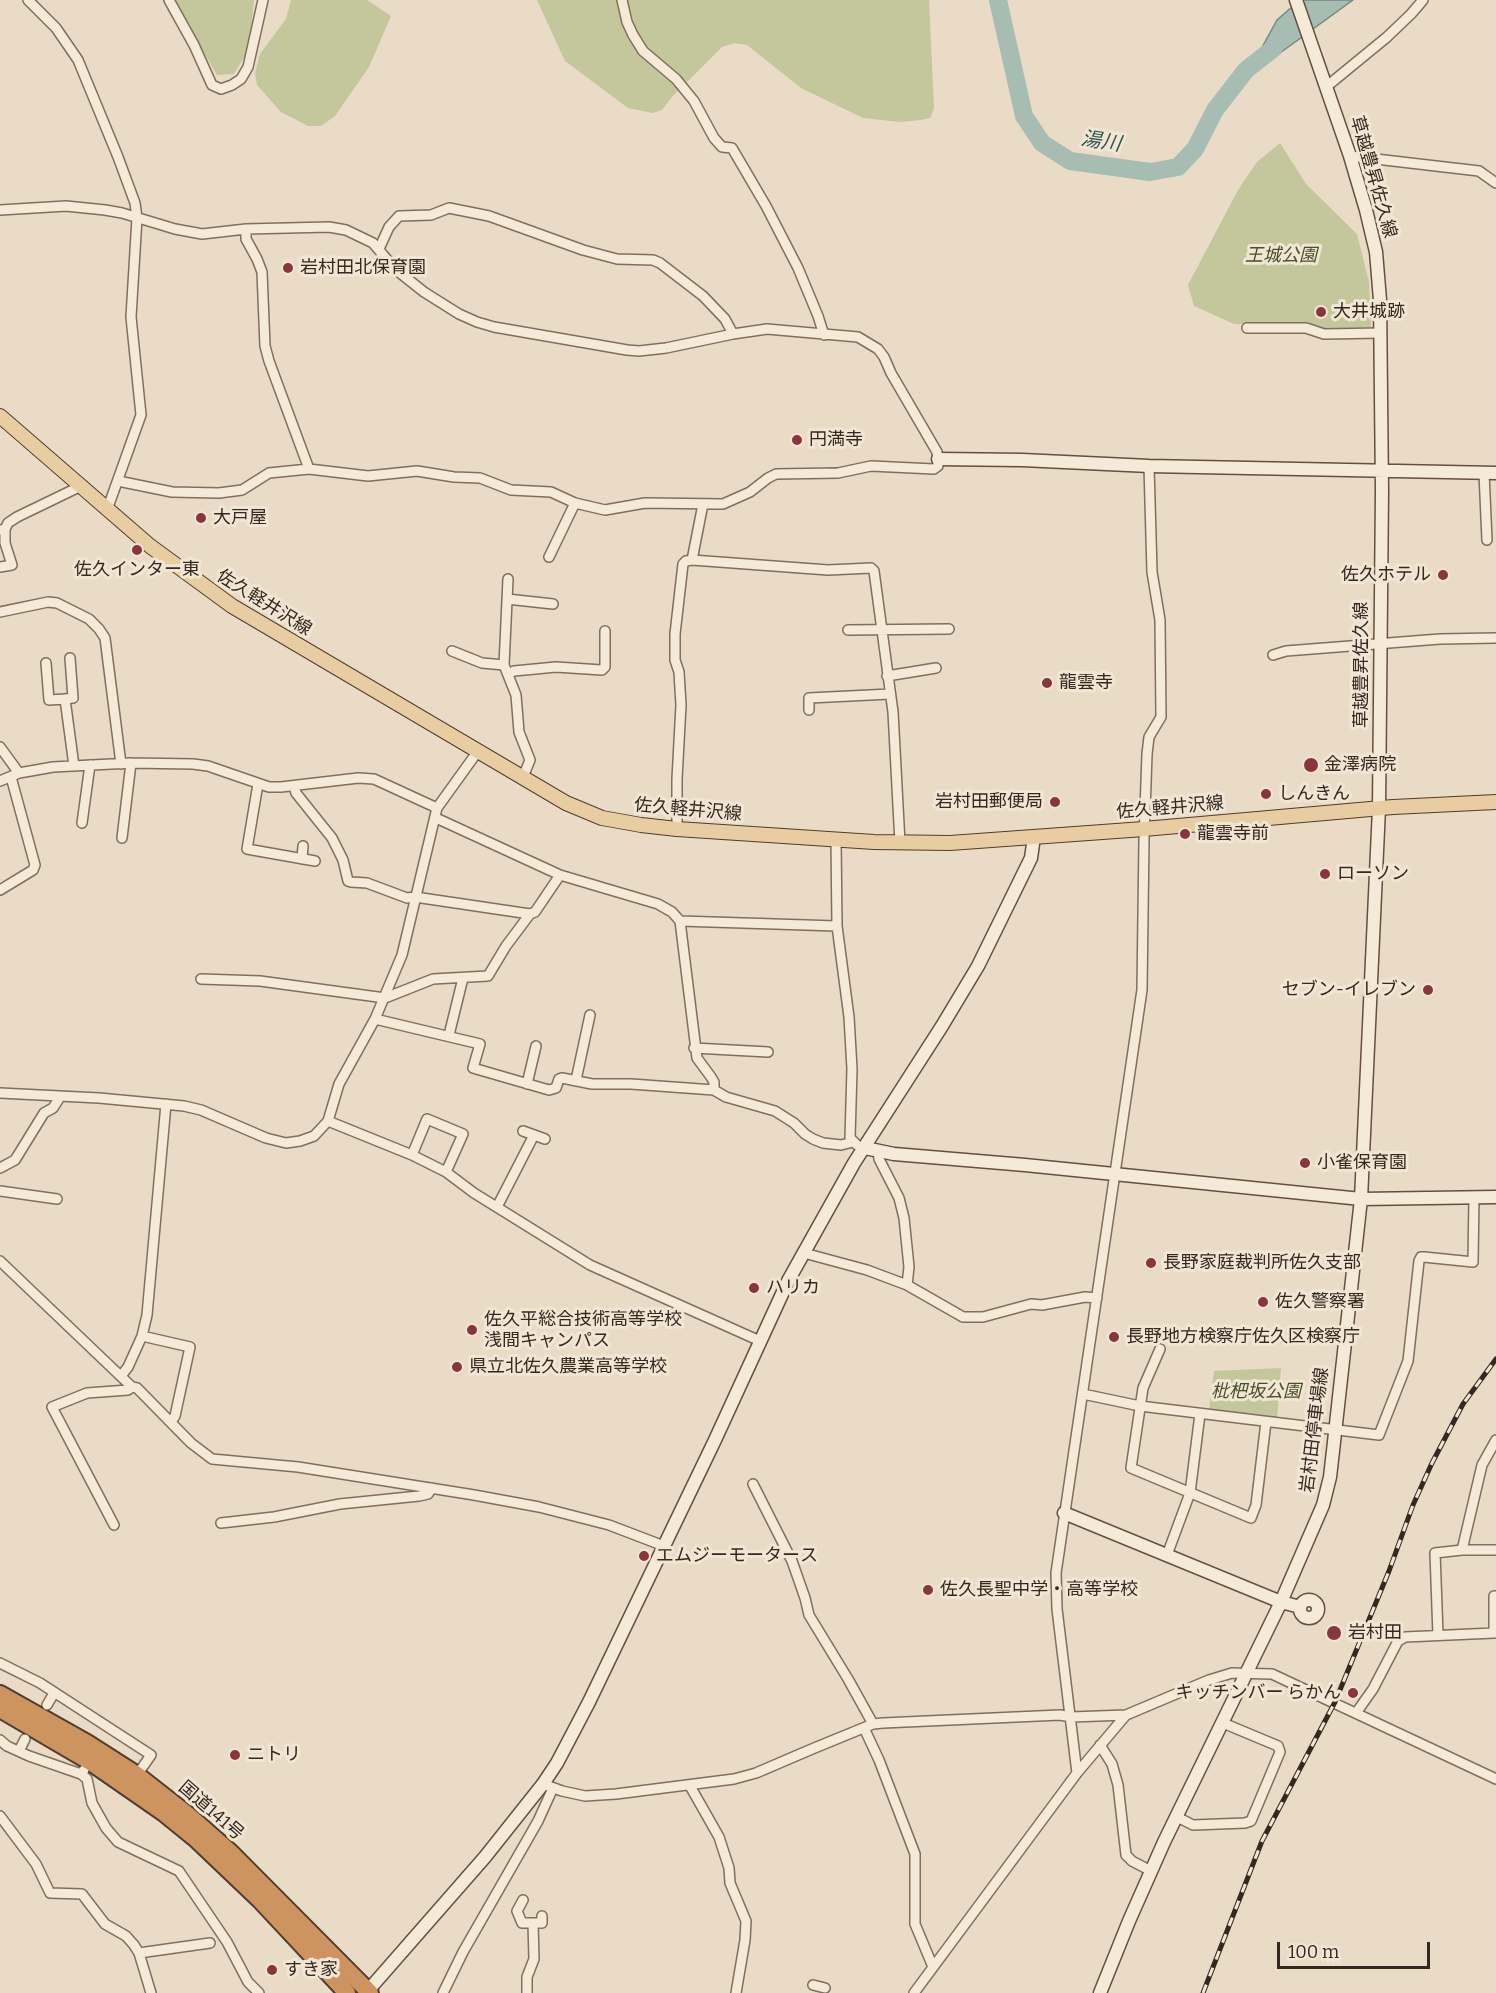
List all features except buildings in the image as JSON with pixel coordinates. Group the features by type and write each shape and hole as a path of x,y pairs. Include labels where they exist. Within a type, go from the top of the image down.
{"highway":[{"name":"国道141号","path":"0,1694 87,1743 137,1775 188,1815 230,1852 368,1992"},
{"name":"国道141号","path":"0,1709 85,1767 156,1807 196,1839 260,1900 347,1993"}],"main road":[{"name":"佐久軽井沢線","path":"0,416 107,510 167,559 232,606 566,803 603,818 677,829 900,843 974,842 1379,808 1496,802"}],"street":[{"path":"28,0 56,28 78,60 135,203 137,218 131,316 141,415 107,510"},
{"path":"169,0 194,45 212,85 221,89 241,79 248,67 263,0"},
{"path":"622,0 627,22 643,51 676,79 694,101 714,138 722,147 732,148 766,206 798,268 824,335"},
{"name":"草越豊昇佐久線","path":"1296,0 1350,156 1376,252 1380,300 1382,470 1379,808 1361,1199"},
{"path":"1325,84 1386,37 1423,0"},
{"path":"1350,156 1479,171 1496,183"},
{"path":"0,210 66,206 122,213 202,234 246,229 336,228 355,233 379,249 395,269 424,292 459,314 494,327 639,351 767,329 858,337 878,348 937,452 938,459 938,466 934,469 871,466 838,472 776,474 750,492 723,504 645,503 605,510 575,503 551,492 511,490 480,478 454,477 417,471 368,476 309,469 269,473 242,490 219,493 172,492 118,481"},
{"path":"379,249 389,227 399,216 431,215 449,208 489,216 583,250 617,259 652,260 660,263 703,296 725,319 734,334"},
{"path":"246,229 246,239 262,272 265,346 309,469"},
{"path":"1247,328 1306,328 1324,334 1381,333"},
{"path":"938,459 1490,473 1487,540"},
{"path":"1077,1773 1056,1586 1058,1555 1142,990 1144,829 1149,737 1161,717 1160,620 1152,572 1149,466"},
{"path":"0,567 12,565 2,530 8,523 79,487"},
{"path":"549,557 575,503"},
{"path":"692,560 703,504"},
{"path":"544,541 554,545"},
{"path":"677,829 681,705 679,672 675,660 675,634 682,564 692,560 828,570 873,569 895,741 900,843"},
{"path":"508,579 506,669 516,694 519,732 530,760 523,777"},
{"path":"507,599 553,604"},
{"path":"0,612 48,602 57,603 89,619 105,638 126,763 122,838"},
{"path":"848,630 949,629"},
{"path":"452,651 482,663 514,671 556,667 602,670 605,667 605,631"},
{"path":"1273,655 1286,651 1440,639 1496,638"},
{"path":"46,663 49,700 73,698 70,658"},
{"path":"886,676 936,668"},
{"path":"809,710 809,694 890,694"},
{"path":"65,699 74,766"},
{"path":"0,747 15,775 35,865 33,870 0,890"},
{"path":"0,1093 99,1098 184,1106 201,1110 279,1142 300,1141 314,1136 328,1121 339,1084 385,998 402,956 436,813 478,751"},
{"path":"0,782 39,768 126,763 182,763 208,766 258,784 281,787 358,778 374,779 560,875 658,903 672,912 680,921 696,1058 714,1082 714,1090"},
{"path":"82,823 90,765"},
{"path":"258,784 247,849 315,861"},
{"path":"294,786 296,793 332,838 343,860 348,881 367,883 407,898 415,897 530,914"},
{"path":"443,1993 463,1952 538,1821 548,1786 804,1253 844,1181 978,966 1031,858 1034,837"},
{"path":"836,839 837,927 849,1017 852,1069 850,1138 853,1143"},
{"path":"302,859 303,846"},
{"path":"201,979 260,981 385,998 433,979 489,976 506,946 530,914 535,912 560,875"},
{"path":"680,921 837,927"},
{"path":"449,1035 463,978"},
{"path":"576,1080 590,1015"},
{"path":"375,1018 480,1044 473,1068 527,1084 551,1090 556,1088 560,1078 592,1084 631,1083 714,1090 775,1111 794,1123 805,1134 823,1143 841,1145 853,1143 878,1152 1361,1199 1496,1197"},
{"path":"527,1084 536,1046"},
{"path":"694,1048 768,1052"},
{"path":"0,1168 15,1161 44,1113 53,1108 60,1097"},
{"path":"120,1376 128,1367 142,1336 152,1279 166,1104"},
{"path":"412,1155 427,1119 463,1134 446,1172"},
{"path":"328,1121 412,1155 446,1172 497,1207 590,1264 760,1341"},
{"path":"523,1131 545,1138"},
{"path":"497,1207 534,1135"},
{"path":"878,1152 879,1159 899,1198 904,1218 909,1267 907,1284"},
{"path":"0,1191 57,1199"},
{"path":"1083,1394 1140,1406 1379,1435 1408,1361 1419,1261 1421,1257 1424,1257 1473,1262 1474,1197"},
{"name":"岩村田停車場線","path":"1100,1993 1151,1871 1281,1602 1323,1505 1330,1478 1361,1199"},
{"path":"804,1253 867,1270 907,1284 963,1317 972,1318 1030,1304 1042,1305 1078,1298 1097,1298"},
{"path":"0,1261 120,1376 132,1387 137,1388 191,1443 212,1459 298,1467 432,1488 583,1517 664,1546"},
{"path":"142,1336 190,1347 175,1416 171,1422"},
{"path":"1160,1348 1143,1388 1131,1468 1251,1518 1256,1505 1266,1422"},
{"path":"114,1525 52,1407 87,1393 128,1390 132,1387"},
{"path":"1167,1555 1190,1493 1200,1414"},
{"path":"1462,1550 1482,1465 1496,1440"},
{"path":"753,1484 792,1561 809,1615 848,1679 868,1726 915,1854 915,1924 933,1967"},
{"path":"221,1523 274,1517 340,1504 419,1496 428,1494 432,1488"},
{"path":"1065,1513 1281,1602 1300,1607"},
{"path":"1438,1635 1435,1553 1496,1550"},
{"path":"1356,1713 1373,1689 1398,1641 1405,1637 1494,1633 1494,1596 1496,1596"},
{"path":"0,1663 40,1683 151,1755 137,1775"},
{"path":"548,1786 585,1796 690,1786 734,1779 756,1773 868,1726 978,1718 1126,1715 1221,1675 1261,1672 1281,1677 1496,1779"},
{"path":"47,1705 54,1693"},
{"path":"914,1993 1077,1773 1126,1715"},
{"path":"1176,1817 1192,1825 1251,1821 1280,1752 1278,1746 1223,1723"},
{"path":"19,1751 25,1739"},
{"path":"0,1740 19,1751 85,1767 92,1803 106,1828 118,1842 179,1871 227,1941 248,1982 259,1993"},
{"path":"1100,1745 1112,1764 1118,1785 1126,1855 1132,1861 1151,1871"},
{"path":"368,1992 548,1786"},
{"path":"690,1786 720,1837 729,1868 730,1883 746,1921 736,1993"},
{"path":"0,1816 36,1864 50,1893 82,1894 105,1923 126,1936 139,1953 151,1993"},
{"path":"523,1900 517,1911 522,1923 542,1923 542,1916"},
{"path":"527,1993 527,1977 534,1959 533,1923"},
{"path":"139,1953 210,1943"},
{"path":"813,1985 825,1988"}],"green space":[{"path":"173,0 254,0 249,49 234,74 217,75"},
{"path":"291,0 367,0 391,16 369,67 335,116 321,126 308,126 281,112 257,85 255,73 260,54 286,19"},
{"path":"537,0 929,0 934,108 930,118 921,120 900,122 863,118 801,88 747,45 735,43 722,47 662,110 653,113 628,108 565,61"},
{"name":"王城公園","path":"1280,143 1306,184 1357,234 1369,282 1371,327 1361,327 1356,331 1324,330 1308,325 1234,324 1194,306 1188,285 1238,190 1257,162"},
{"name":"枇杷坂公園","path":"1281,1368 1277,1419 1209,1410 1214,1371"}],"shaded area":[{"path":"1300,0 1353,0 1280,53 1260,62 1249,71 1277,20"}],"waterway":[{"name":"湯川","path":"998,0 1024,116 1042,143 1070,161 1150,172 1178,167 1195,149 1215,110 1246,70 1274,48"}],"railway":[{"path":"1203,1993 1262,1841 1335,1702 1389,1571 1413,1505 1432,1463 1463,1404 1496,1359"}],"place":[{"name":"岩村田北保育園","path":"288,268"},
{"name":"大井城跡","path":"1321,312"},
{"name":"円満寺","path":"797,440"},
{"name":"大戸屋","path":"201,518"},
{"name":"佐久インター東","path":"137,550"},
{"name":"佐久ホテル","path":"1443,575"},
{"name":"龍雲寺","path":"1047,683"},
{"name":"金澤病院","path":"1311,765"},
{"name":"しんきん","path":"1266,794"},
{"name":"岩村田郵便局","path":"1055,802"},
{"name":"龍雲寺前","path":"1185,834"},
{"name":"ローソン","path":"1325,874"},
{"name":"セブン-イレブン","path":"1428,990"},
{"name":"小雀保育園","path":"1305,1163"},
{"name":"長野家庭裁判所佐久支部","path":"1151,1263"},
{"name":"ハリカ","path":"754,1288"},
{"name":"佐久警察署","path":"1263,1302"},
{"name":"佐久平総合技術高等学校 浅間キャンパス","path":"472,1330"},
{"name":"長野地方検察庁佐久区検察庁","path":"1114,1337"},
{"name":"県立北佐久農業高等学校","path":"457,1367"},
{"name":"エムジーモータース","path":"644,1556"},
{"name":"佐久長聖中学・高等学校","path":"928,1590"},
{"name":"岩村田","path":"1334,1633"},
{"name":"キッチンバー らかん","path":"1353,1693"},
{"name":"ニトリ","path":"235,1755"},
{"name":"すき家","path":"272,1970"}]}
